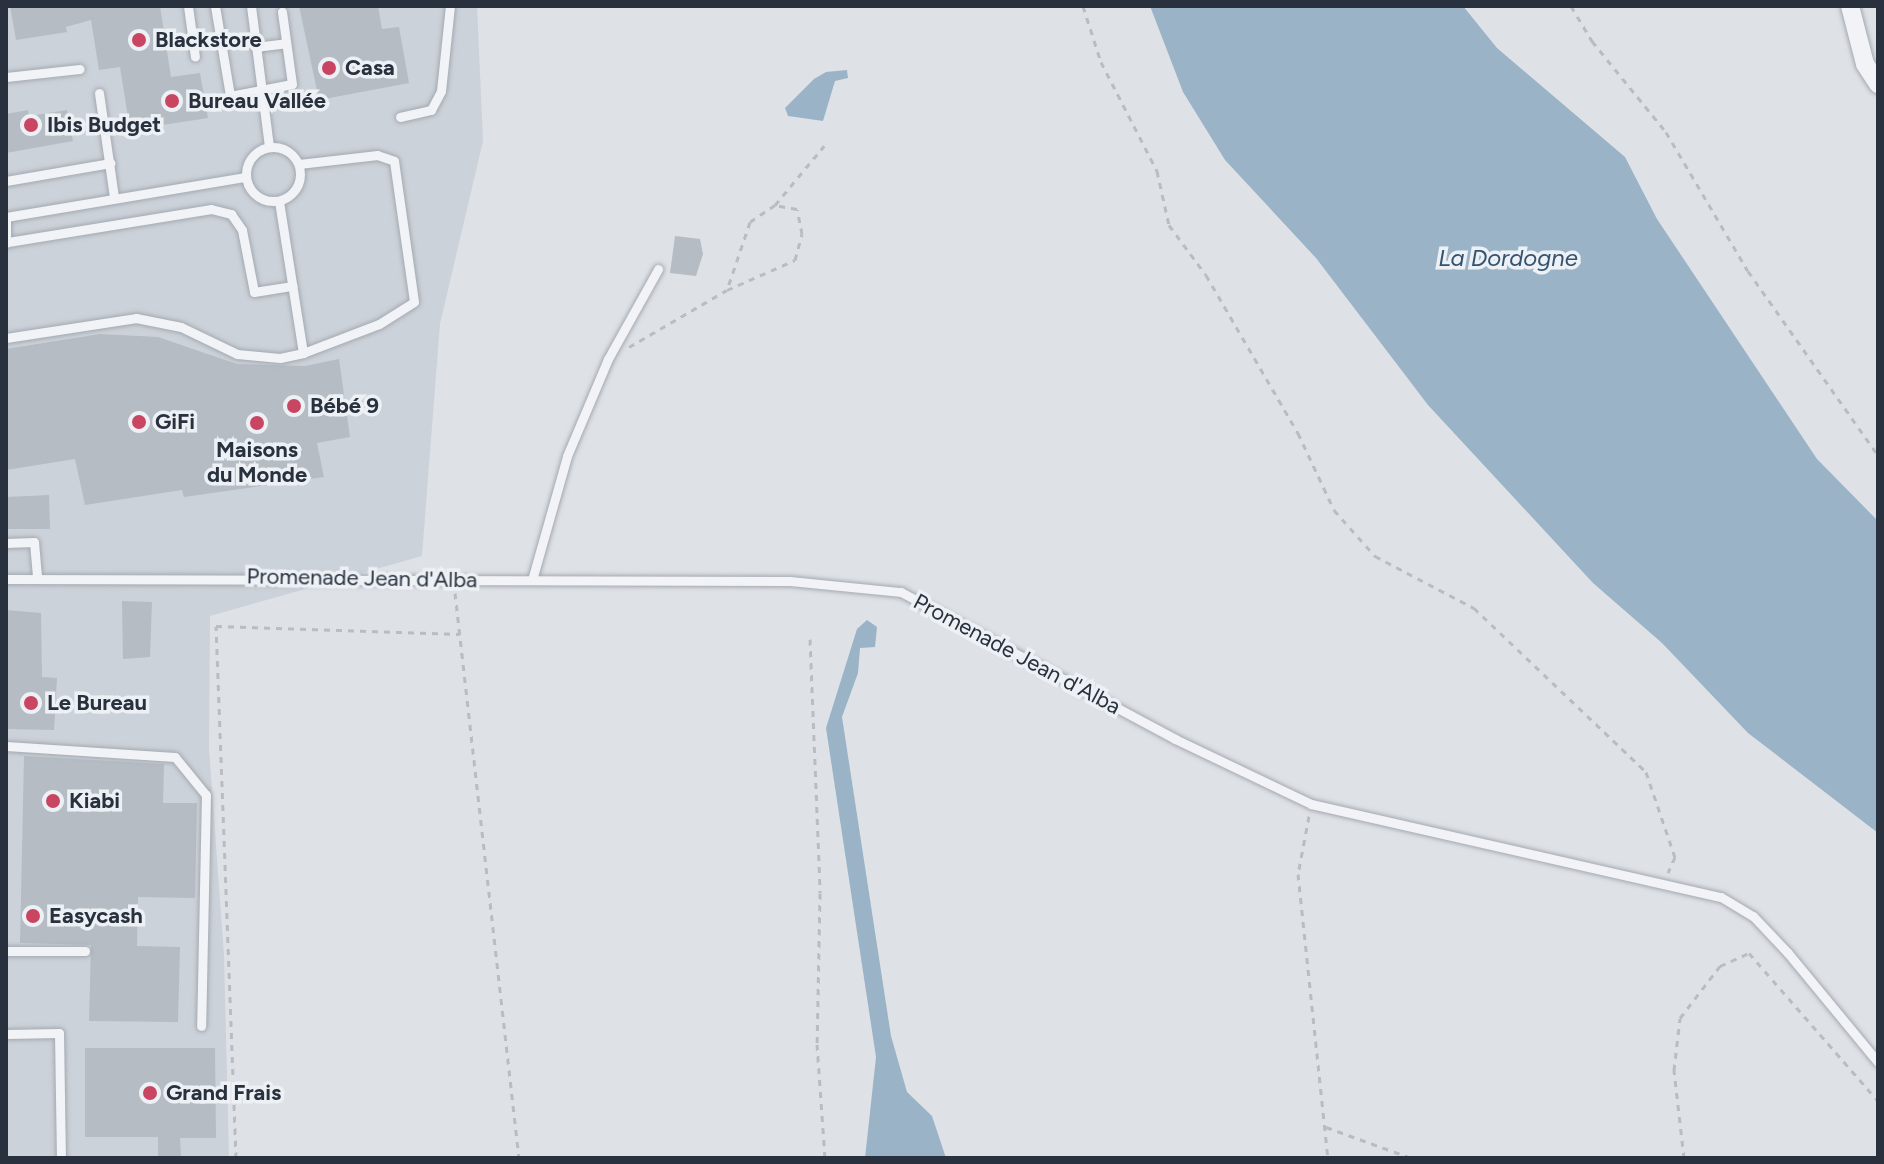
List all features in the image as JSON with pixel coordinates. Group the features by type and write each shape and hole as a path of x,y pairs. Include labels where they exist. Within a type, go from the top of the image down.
{"street":[{"path":"1850,6 1865,64 1878,84"}],"lane":[{"path":"188,6 195,57"},
{"path":"215,6 230,96 292,84 282,12"},
{"path":"251,6 269,147"},
{"path":"400,117 431,110 441,91 450,6"},
{"path":"255,47 286,43"},
{"path":"6,77 80,69"},
{"path":"99,93 114,197"},
{"path":"269,147 287,150 299,164 295,191 279,201 261,198 246,177 249,161 269,147"},
{"path":"6,338 136,318 181,327 237,354 280,358 303,353 379,324 414,302 394,161 377,155 299,164"},
{"path":"6,181 110,163"},
{"path":"246,177 6,217 7,242 211,209 231,214 242,230 254,292 293,286"},
{"path":"279,201 303,353"},
{"path":"532,580 567,456 608,359 658,269"},
{"path":"6,543 34,542 37,579"},
{"name":"Promenade Jean d'Alba","path":"6,579 790,581 901,592 1175,739 1311,804 1721,897 1753,916 1878,1062"},
{"path":"6,746 175,757 206,795 201,1026"},
{"path":"6,951 85,951"},
{"path":"6,1034 59,1033 61,1158"}],"path":[{"path":"1083,6 1101,62 1157,171 1169,225 1206,275 1298,433 1334,510 1375,556 1474,608 1646,772 1675,857 1663,883"},
{"path":"1571,6 1592,41 1666,132 1748,271 1878,455"},
{"path":"727,290 750,222 775,205 824,146"},
{"path":"608,359 727,290 795,260 802,234 797,209 775,205"},
{"path":"453,579 519,1158"},
{"path":"236,1158 216,626 460,634"},
{"path":"810,639 820,893 817,1044 825,1158"},
{"path":"1311,804 1298,874 1328,1158"},
{"path":"1684,1158 1674,1070 1680,1018 1720,966 1749,953 1878,1101"},
{"path":"1326,1127 1411,1158"}],"shaded area":[{"path":"6,6 477,6 483,141 440,324 422,556 210,616 209,748 224,955 229,1158 6,1158"}],"water":[{"name":"La Dordogne","path":"1150,6 1463,6 1497,48 1625,157 1657,219 1817,459 1878,521 1878,833 1748,733 1662,643 1593,583 1428,405 1316,258 1225,160 1183,92"},
{"path":"847,70 848,78 835,81 823,121 788,116 785,108 814,79 826,72"},
{"path":"867,620 877,627 875,647 860,648 858,673 842,717 891,1036 907,1092 932,1116 946,1158 865,1158 876,1057 826,728 857,629"}],"building":[{"path":"10,6 160,6 171,77 200,73 208,118 130,130 120,67 99,70 91,20 66,27 67,32 16,40"},
{"path":"299,6 378,6 382,29 399,27 409,83 319,100"},
{"path":"28,110 29,116 67,110 73,141 6,153 6,114"},
{"path":"675,236 700,239 703,254 696,276 670,273"},
{"path":"100,334 158,337 237,364 305,366 339,359 350,437 317,443 324,477 184,497 182,490 85,505 75,459 6,470 6,349"},
{"path":"49,495 50,529 6,529 6,497"},
{"path":"122,601 152,602 150,657 123,659"},
{"path":"6,610 41,613 42,677 57,678 54,730 6,729"},
{"path":"24,756 164,764 163,803 197,803 195,898 138,897 137,946 180,947 178,1022 89,1021 91,945 20,943"},
{"name":"Grand Frais","path":"85,1048 215,1048 216,1138 180,1138 181,1157 158,1157 158,1137 85,1137"}],"place":[{"name":"Blackstore","path":"139,40"},
{"name":"Casa","path":"329,68"},
{"name":"Bureau Vallée","path":"172,101"},
{"name":"Ibis Budget","path":"31,125"},
{"name":"Bébé 9","path":"294,406"},
{"name":"GiFi","path":"139,422"},
{"name":"Maisons du Monde","path":"257,423"},
{"name":"Le Bureau","path":"31,703"},
{"name":"Kiabi","path":"53,801"},
{"name":"Easycash","path":"33,916"},
{"name":"Grand Frais","path":"150,1093"}]}
